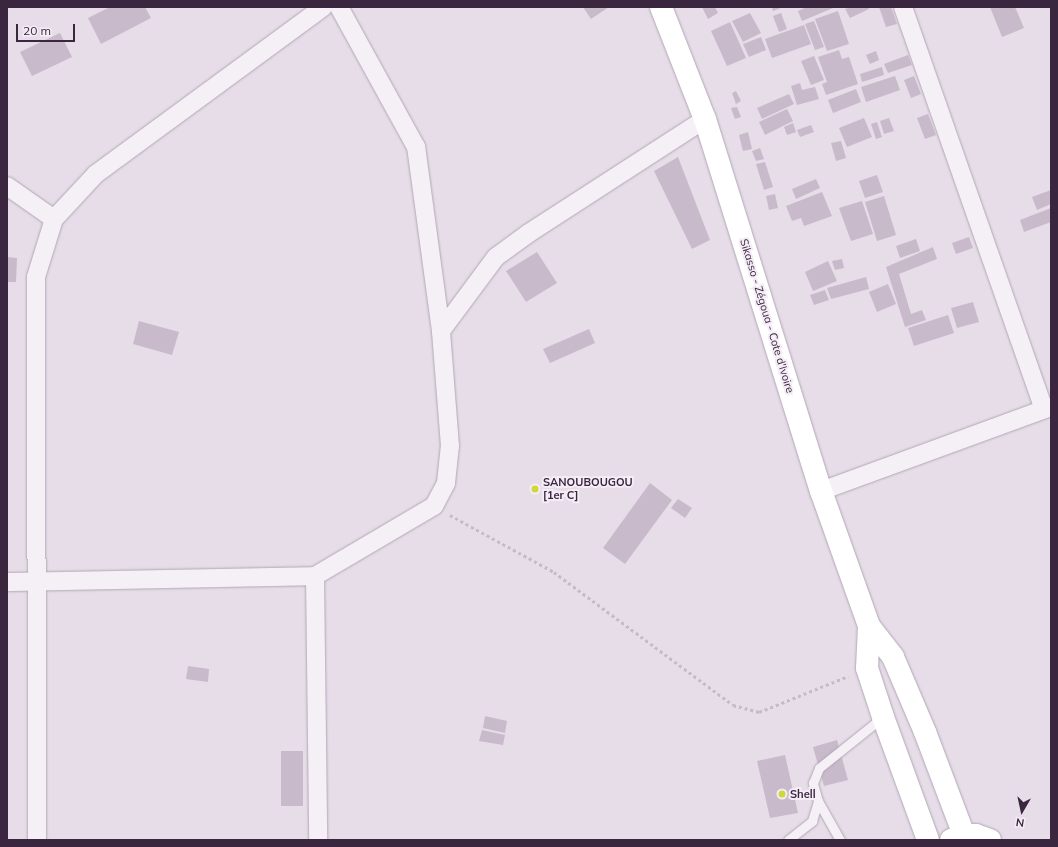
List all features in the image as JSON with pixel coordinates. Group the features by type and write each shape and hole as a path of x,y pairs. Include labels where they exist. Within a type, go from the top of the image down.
{"highway":[{"name":"Sikasso - Zégoua - Cote d'Ivoire","path":"661,7 705,118 821,491 869,626"},
{"path":"869,626 867,668 883,717 928,840"},
{"path":"869,626 893,657 925,732 957,838 976,835 990,840"}],"street":[{"path":"37,840 35,582 36,277 54,219 96,174 323,7"},
{"path":"7,582 315,576 434,506 446,483 450,446 441,331 416,147 339,7"},
{"path":"821,491 1047,408 903,7"},
{"path":"441,331 496,258 529,233 705,118"},
{"path":"7,186 54,219"},
{"path":"315,576 318,840"}],"lane":[{"path":"840,840 818,801 814,783 819,768 883,717"},
{"path":"788,840 812,821 818,801"}],"path":[{"path":"434,506 554,572 733,705 759,712 867,668"}],"building":[{"path":"110,7 145,7 151,18 101,44 88,18"},
{"path":"583,7 609,7 591,19"},
{"path":"702,7 715,7 718,13 708,19"},
{"path":"772,7 783,7 773,11"},
{"path":"807,7 833,8 802,21 798,11"},
{"path":"851,7 868,7 869,9 850,18 845,9"},
{"path":"879,7 891,7 897,24 886,27"},
{"path":"990,7 1015,7 1024,28 1002,37"},
{"path":"838,11 849,44 827,51 815,19"},
{"path":"750,13 761,33 743,42 732,21"},
{"path":"781,13 787,29 779,32 773,16"},
{"path":"814,21 824,47 815,50 805,24"},
{"path":"730,22 746,58 727,66 711,31"},
{"path":"804,25 811,44 772,58 765,39"},
{"path":"60,33 72,57 32,76 20,52"},
{"path":"761,37 766,50 749,57 743,44"},
{"path":"839,50 842,59 849,57 858,84 826,95 822,84 827,82 818,57"},
{"path":"876,51 879,60 870,64 866,55"},
{"path":"908,55 912,65 888,73 884,64"},
{"path":"814,56 824,80 811,85 801,61"},
{"path":"882,67 884,75 862,82 860,74"},
{"path":"895,76 900,90 866,102 861,87"},
{"path":"914,76 921,94 911,98 904,80"},
{"path":"800,83 802,90 815,87 819,99 797,105 791,86"},
{"path":"856,89 861,102 833,113 828,100"},
{"path":"736,91 741,101 736,104 732,93"},
{"path":"789,94 794,104 762,119 757,108"},
{"path":"737,107 741,117 735,119 731,108"},
{"path":"787,109 793,121 765,135 759,122"},
{"path":"928,114 936,135 925,139 917,118"},
{"path":"864,118 872,137 847,147 839,128"},
{"path":"889,118 894,131 884,134 880,121"},
{"path":"877,122 882,137 876,139 871,124"},
{"path":"793,123 796,132 787,135 784,127"},
{"path":"811,125 814,132 800,137 797,130"},
{"path":"748,132 752,149 743,151 739,135"},
{"path":"841,141 846,158 836,161 831,143"},
{"path":"760,148 764,159 756,161 752,151"},
{"path":"678,157 710,240 692,249 654,171"},
{"path":"765,162 773,187 764,190 756,164"},
{"path":"877,175 883,192 865,198 859,181"},
{"path":"816,179 820,188 796,199 792,189"},
{"path":"1051,190 1051,204 1037,210 1032,197"},
{"path":"822,192 832,216 804,226 801,218 792,221 786,206"},
{"path":"775,194 778,208 769,210 766,196"},
{"path":"884,196 896,235 877,241 865,202"},
{"path":"862,201 873,234 851,241 839,208"},
{"path":"1051,208 1051,222 1024,232 1020,220"},
{"path":"969,237 973,248 956,254 952,243"},
{"path":"916,239 920,251 900,258 896,246"},
{"path":"933,247 937,259 899,274 911,314 922,310 926,320 905,327 886,267"},
{"path":"537,252 557,283 526,302 506,271"},
{"path":"7,257 17,258 16,282 7,282"},
{"path":"842,259 844,268 835,270 832,261"},
{"path":"828,261 837,281 813,291 805,272"},
{"path":"866,277 869,289 831,299 827,288"},
{"path":"888,284 896,304 877,312 869,292"},
{"path":"825,290 829,300 814,305 810,295"},
{"path":"973,302 979,322 957,328 951,308"},
{"path":"948,315 954,333 914,346 908,328"},
{"path":"139,321 179,332 172,355 133,344"},
{"path":"589,329 595,343 550,363 543,349"},
{"path":"650,483 672,500 625,564 603,548"},
{"path":"678,499 692,508 685,518 671,508"},
{"path":"188,666 209,669 208,682 186,679"},
{"path":"485,716 507,721 505,733 483,728"},
{"path":"482,730 505,735 503,745 479,741"},
{"path":"837,740 848,780 824,786 813,747"},
{"path":"281,751 303,751 303,806 281,806"},
{"path":"785,755 798,813 770,818 757,761"}],"place":[{"name":"SANOUBOUGOU [1er C]","path":"535,489"},
{"name":"Shell","path":"782,794"}]}
